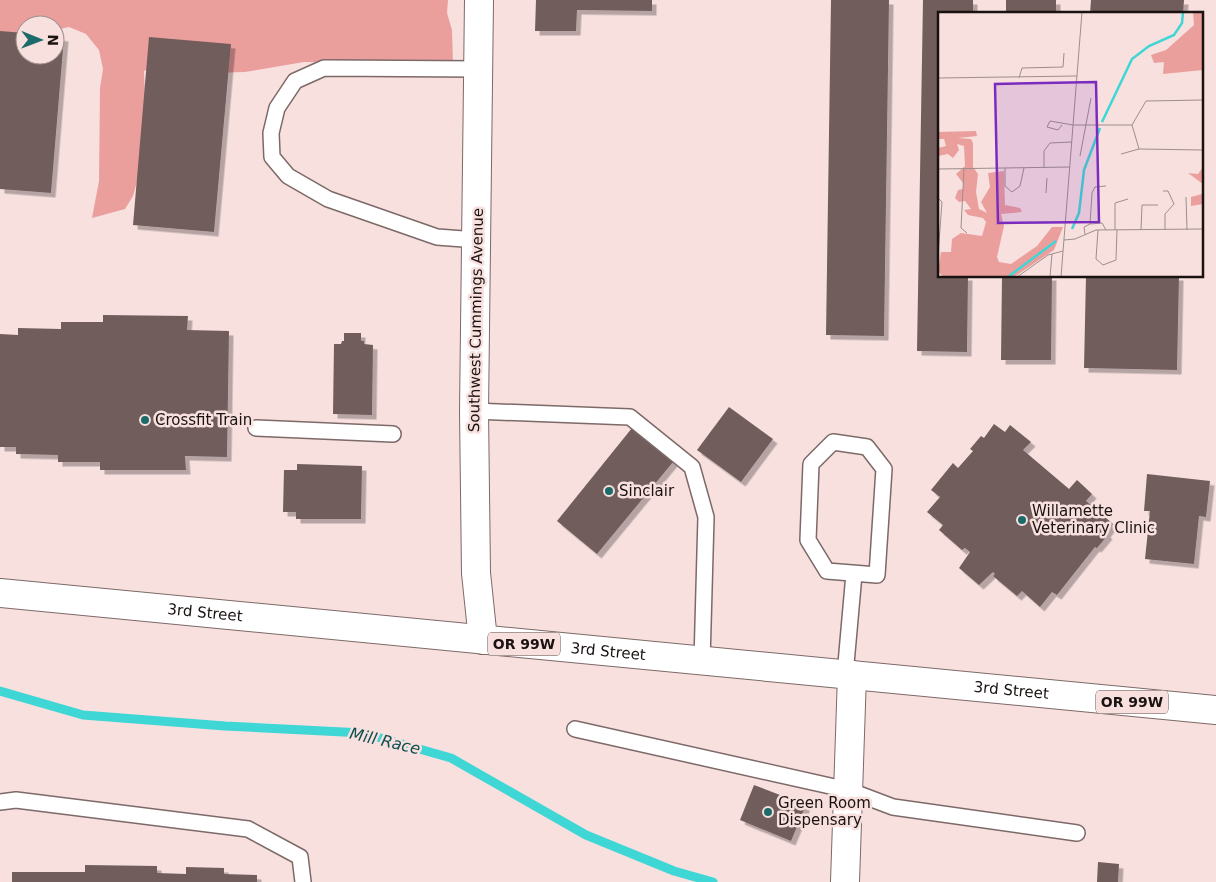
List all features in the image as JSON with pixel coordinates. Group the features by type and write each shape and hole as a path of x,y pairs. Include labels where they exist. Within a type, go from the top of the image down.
{"main road":[{"name":"Southwest Cummings Avenue","path":"479,0 474,412 476,573 483,640"},
{"name":"3rd Street","path":"0,593 1216,710"},
{"path":"845,882 848,790 848,675"}],"lane":[{"path":"477,240 437,237 328,199 288,176 272,157 271,133 277,108 295,81 324,68 479,69"},
{"path":"474,412 630,417 692,467 706,517 702,661"},
{"path":"256,428 393,434"},
{"path":"833,442 867,447 884,469 877,575 854,574 827,570 808,540 811,464 833,442"},
{"path":"848,675 854,574"},
{"path":"575,729 848,790 893,807 1077,833"},
{"path":"0,802 16,800 248,830 300,857 303,882"}],"shaded area":[{"path":"0,0 448,0 447,13 452,30 453,63 304,62 245,72 211,73 160,64 144,71 147,146 133,196 125,209 92,218 99,181 100,88 103,69 99,50 86,34 69,27 65,28 65,15 15,15 15,44 0,49"}],"building":[{"path":"536,0 652,0 652,11 577,10 576,31 535,31"},
{"path":"831,0 889,0 884,336 826,335"},
{"path":"923,0 973,0 973,12 938,12 938,278 968,278 967,352 917,351"},
{"path":"1006,0 1056,0 1056,12 1006,12"},
{"path":"1091,0 1184,0 1183,12 1090,12"},
{"path":"0,31 15,32 15,65 62,65 51,193 0,189"},
{"path":"149,37 231,44 214,232 133,225"},
{"path":"1002,278 1052,278 1051,360 1001,360"},
{"path":"1086,278 1179,278 1177,370 1084,368"},
{"path":"103,315 188,316 187,330 229,331 227,457 185,456 186,470 100,470 100,462 58,462 58,455 16,454 16,447 0,447 0,334 18,335 18,328 61,329 61,322 103,322"},
{"path":"344,333 361,333 361,341 364,341 364,344 373,345 372,415 333,414 334,344 341,344 344,341"},
{"path":"729,407 773,439 741,482 697,450"},
{"name":"Willamette Veterinary Clinic","path":"994,424 1005,432 1010,425 1031,442 1023,450 1069,489 1077,480 1092,494 1086,501 1113,524 1106,533 1108,535 1097,548 1095,547 1057,595 1052,592 1040,607 1022,591 1017,596 993,576 995,574 993,572 979,585 959,568 970,552 965,548 962,550 939,530 943,525 927,512 940,497 931,490 953,463 958,468 973,451 970,449 981,436 984,438"},
{"path":"632,428 673,462 597,554 557,521"},
{"path":"297,464 362,466 361,519 296,519 296,512 283,512 284,470 297,470"},
{"path":"1147,474 1210,481 1206,517 1199,516 1194,564 1145,559 1150,511 1144,511"},
{"path":"754,785 806,805 791,841 740,820"},
{"path":"1098,862 1119,864 1118,882 1097,882"},
{"path":"85,865 157,866 157,873 186,874 186,867 224,868 224,874 257,875 257,882 12,882 12,872 85,872"}],"waterway":[{"name":"Mill Race","path":"0,691 83,715 225,726 363,733 451,758 586,835 674,871 713,882"}],"place":[{"name":"Crossfit Train","path":"145,420"},
{"name":"Sinclair","path":"609,491"},
{"name":"Willamette Veterinary Clinic","path":"1022,520"},
{"name":"Green Room Dispensary","path":"768,812"}]}
